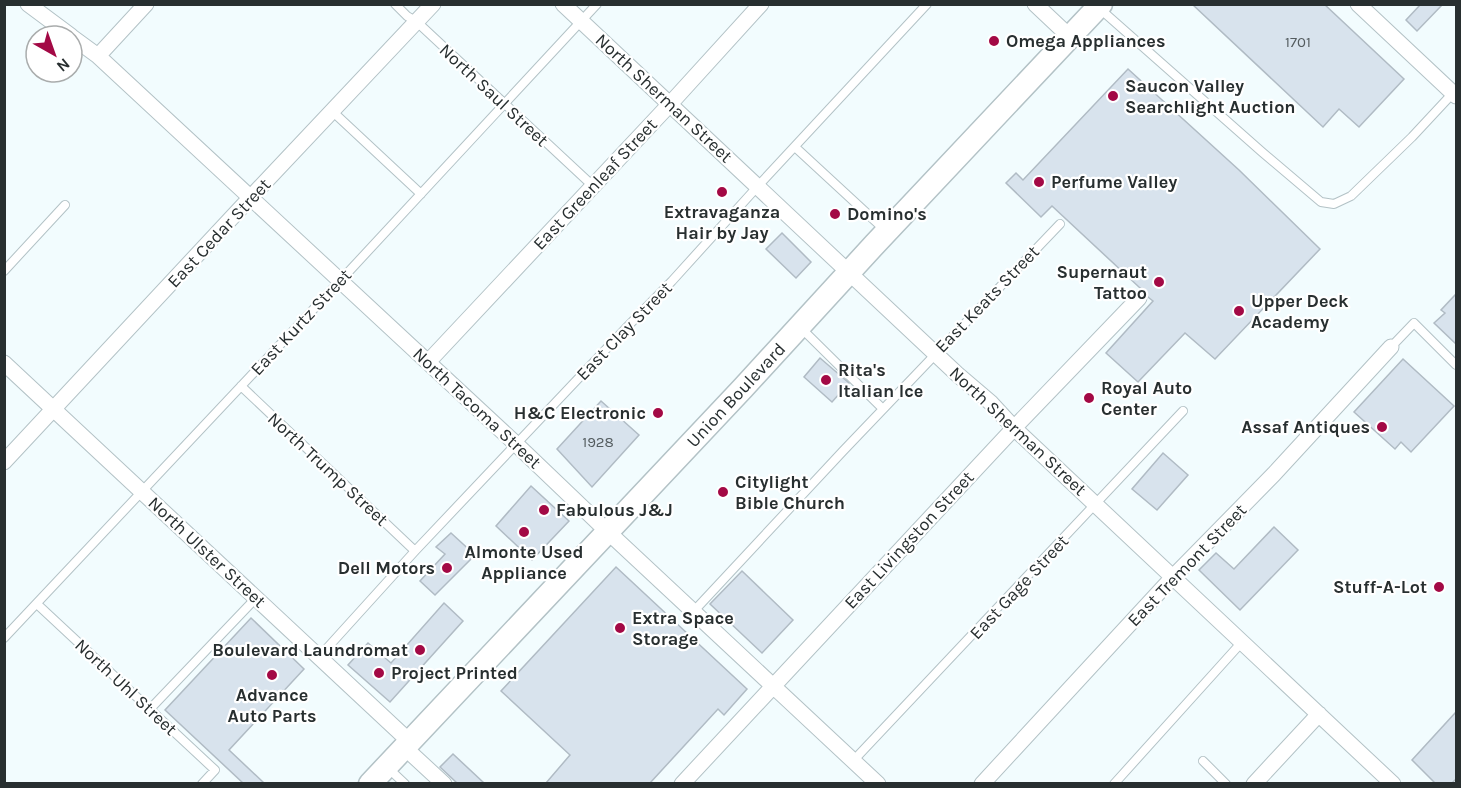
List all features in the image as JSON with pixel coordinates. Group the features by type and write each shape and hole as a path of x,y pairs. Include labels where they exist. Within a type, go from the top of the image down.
{"main road":[{"name":"Union Boulevard","path":"370,783 1100,6"}],"street":[{"name":"North Tacoma Street","path":"28,4 56,24"},
{"path":"98,56 146,4"},
{"name":"East Cedar Street","path":"4,462 433,4"},
{"name":"North Sherman Street","path":"563,4 1394,783"},
{"path":"1035,4 1070,37"},
{"path":"1359,4 1455,94"},
{"name":"East Greenleaf Street","path":"428,362 670,104 753,7"},
{"name":"North Tacoma Street","path":"84,45 251,197 878,783"},
{"name":"East Livingston Street","path":"682,783 1014,428 1139,298"},
{"name":"East Tremont Street","path":"982,783 1391,347"},
{"name":"North Ulster Street","path":"4,363 319,657 444,783"},
{"path":"1254,783 1319,714"}],"lane":[{"name":"North Saul Street","path":"395,4 593,186"},
{"name":"East Kurtz Street","path":"4,638 597,4"},
{"name":"East Clay Street","path":"319,657 415,551 672,281 927,4"},
{"path":"1100,6 1262,153 1321,202 1334,204 1351,196 1455,94"},
{"path":"332,111 421,194"},
{"path":"795,147 887,232"},
{"path":"4,270 65,205"},
{"name":"East Keats Street","path":"693,612 1060,224"},
{"path":"1391,347 1414,323 1456,365"},
{"path":"800,327 883,409"},
{"name":"North Trump Street","path":"241,386 415,551"},
{"name":"East Gage Street","path":"853,761 1183,411"},
{"path":"150,709 256,598"},
{"name":"North Uhl Street","path":"37,604 215,770 202,783"},
{"path":"1114,783 1242,642"},
{"path":"1203,761 1226,783"},
{"path":"386,766 405,783"}],"building":[{"path":"1192,4 1324,4 1404,79 1359,127 1339,109 1323,127"},
{"path":"1421,4 1443,4 1417,31 1406,20"},
{"path":"1128,69 1239,170 1320,249 1215,359 1185,333 1138,382 1106,353 1153,301 1145,291 1052,206 1041,217 1006,183 1016,173 1023,180"},
{"path":"782,233 811,262 796,278 766,249"},
{"path":"1456,294 1456,344 1434,323 1445,313 1441,310"},
{"name":"Rita's Italian Ice","path":"820,358 849,383 832,402 804,377"},
{"path":"1403,359 1454,406 1411,452 1401,442 1395,449 1354,412"},
{"path":"601,401 639,435 592,487 557,449"},
{"path":"1163,453 1188,475 1157,510 1132,489"},
{"path":"531,486 569,521 532,560 496,526"},
{"path":"1274,527 1298,550 1240,610 1199,570 1216,553 1234,569"},
{"name":"Dell Motors","path":"451,533 475,555 435,595 420,581 445,554 436,547"},
{"name":"Extra Space Storage","path":"616,567 747,689 724,715 718,709 650,783 546,783 570,755 501,691"},
{"path":"742,571 793,620 762,653 710,604"},
{"path":"444,603 463,621 390,702 348,665 368,643 391,663"},
{"path":"251,618 304,669 229,750 264,783 243,783 165,710"},
{"path":"1456,712 1456,779 1452,783 1435,783 1412,760"},
{"path":"453,754 484,783 457,783 440,767"}],"place":[{"name":"Omega Appliances","path":"994,41"},
{"name":"Saucon Valley Searchlight Auction","path":"1113,96"},
{"name":"Perfume Valley","path":"1039,182"},
{"name":"Extravaganza Hair by Jay","path":"722,192"},
{"name":"Domino's","path":"835,214"},
{"name":"Supernaut Tattoo","path":"1159,282"},
{"name":"Upper Deck Academy","path":"1239,311"},
{"name":"Rita's Italian Ice","path":"826,380"},
{"name":"Royal Auto Center","path":"1089,398"},
{"name":"H&C Electronic","path":"658,413"},
{"name":"Assaf Antiques","path":"1382,427"},
{"name":"Citylight Bible Church","path":"723,492"},
{"name":"Fabulous J&J","path":"544,510"},
{"name":"Almonte Used Appliance","path":"524,532"},
{"name":"Dell Motors","path":"447,568"},
{"name":"Stuff-A-Lot","path":"1439,587"},
{"name":"Extra Space Storage","path":"620,628"},
{"name":"Boulevard Laundromat","path":"420,650"},
{"name":"Project Printed","path":"379,673"},
{"name":"Advance Auto Parts","path":"272,675"}]}
